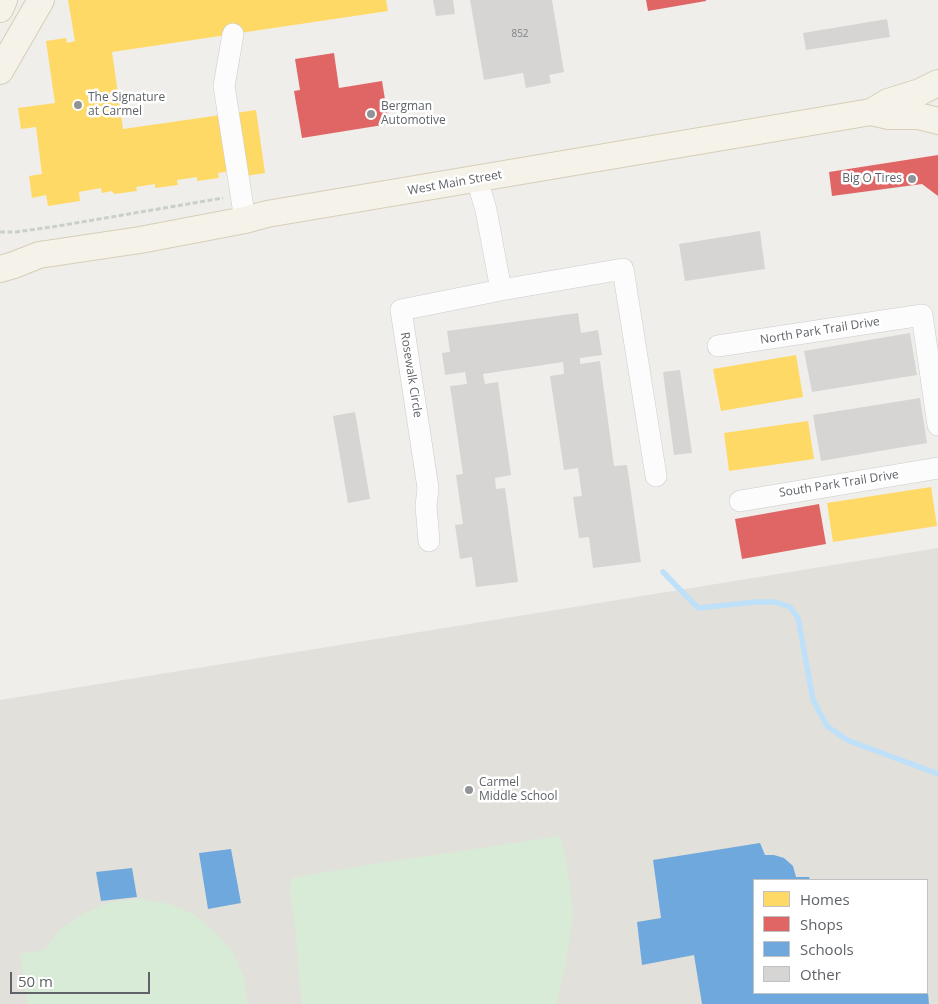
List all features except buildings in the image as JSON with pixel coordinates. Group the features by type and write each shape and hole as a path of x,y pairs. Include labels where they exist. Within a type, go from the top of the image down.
{"main road":[{"path":"0,9 4,0"},
{"path":"0,71 42,0"},
{"name":"West Main Street","path":"0,269 39,255 140,240 267,214 871,112 888,102 920,92 938,83"},
{"name":"West Main Street","path":"871,112 889,116 918,116 938,121"},
{"name":"West Main Street","path":"0,251 12,250 39,255"}],"street":[{"path":"233,34 224,86 245,220"},
{"path":"477,179 486,210 501,290"},
{"name":"Rosewalk Circle","path":"429,541 426,506 428,488 401,310 501,290 623,269 656,476"},
{"name":"North Park Trail Drive","path":"718,346 922,315 935,382"},
{"path":"935,382 938,425"},
{"name":"South Park Trail Drive","path":"740,501 938,468"}],"path":[{"path":"0,232 16,232 52,227 241,194"}],"shaded area":[{"name":"Carmel Middle School","path":"938,548 938,1004 0,1004 0,700"}],"green space":[{"path":"561,836 569,878 573,915 557,1004 302,1004 290,891 292,878"},
{"path":"140,899 170,904 193,914 214,931 233,952 244,978 248,1004 27,1004 20,954 45,950 59,930 83,914 110,902"}],"waterway":[{"path":"663,572 698,608 756,602 775,602 790,607 798,618 813,700 827,726 847,740 938,774"}],"place":[{"name":"The Signature at Carmel","path":"78,105"},
{"name":"Bergman Automotive","path":"371,114"},
{"name":"Big O Tires","path":"912,179"},
{"name":"Carmel Middle School","path":"469,790"}]}
